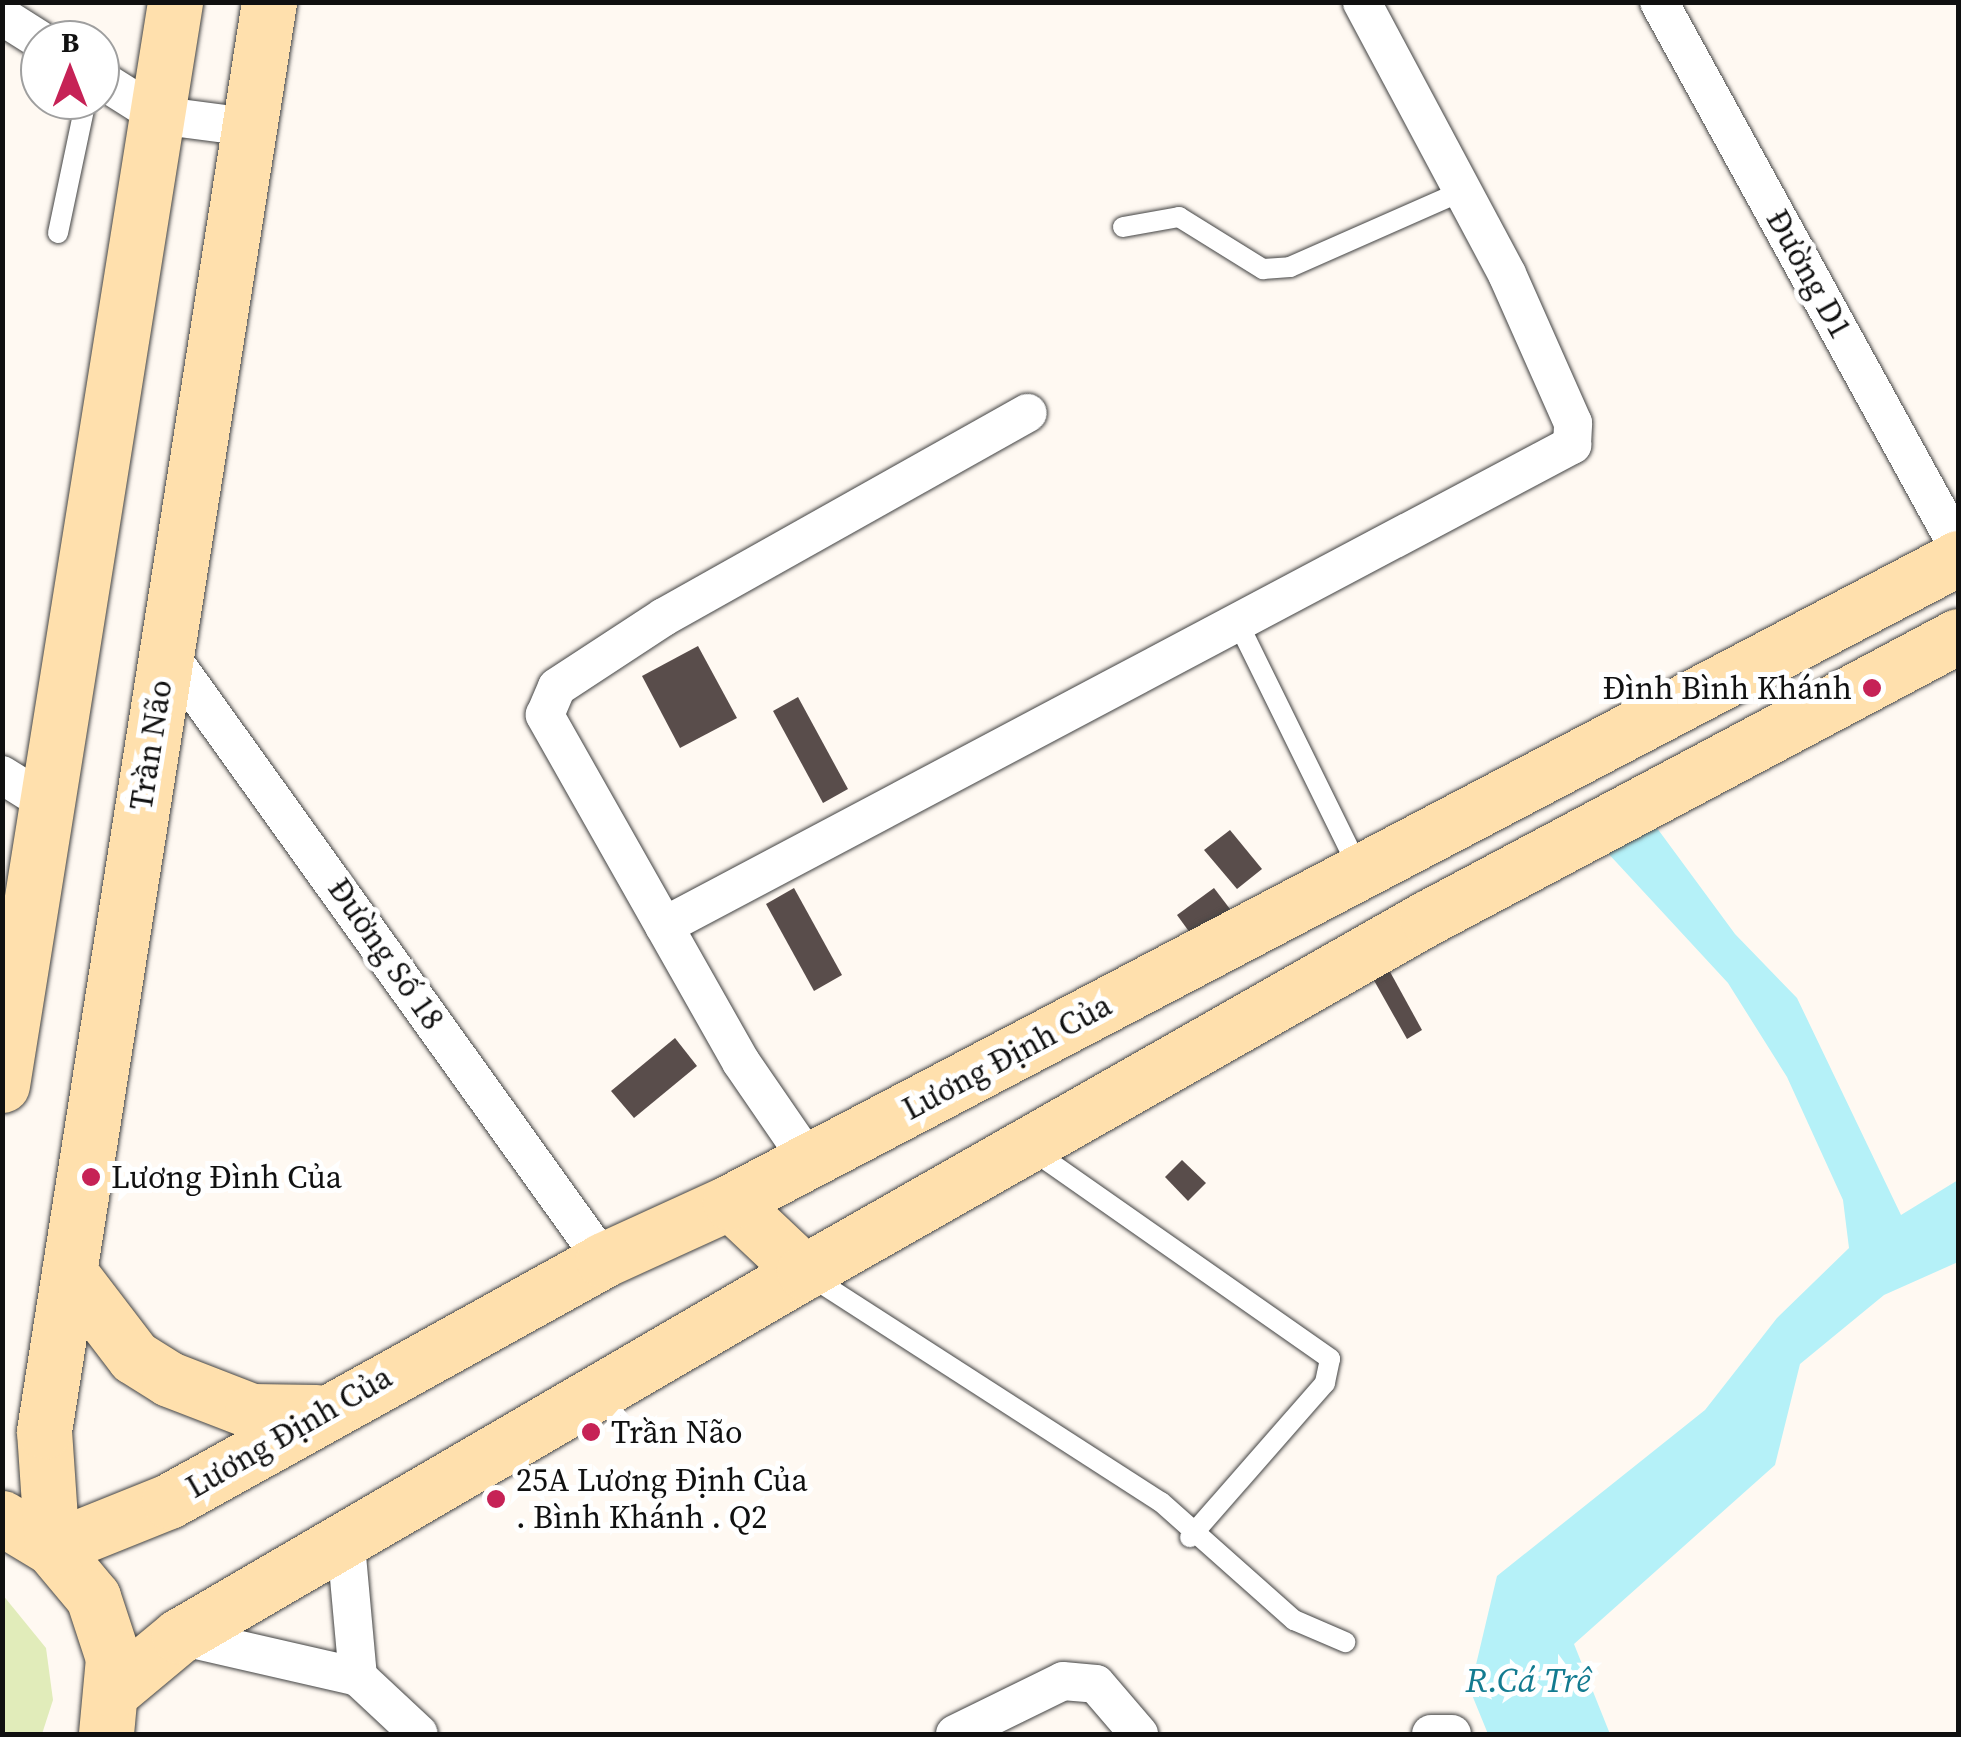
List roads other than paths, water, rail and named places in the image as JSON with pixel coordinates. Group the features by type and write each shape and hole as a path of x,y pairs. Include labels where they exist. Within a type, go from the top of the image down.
{"main road":[{"path":"2,1085 50,805 175,2"},
{"name":"Trần Não","path":"52,1548 41,1462 268,2"},
{"name":"Lương Định Của","path":"52,1548 170,1501 316,1412 603,1260 730,1202 1958,558"},
{"path":"110,1712 179,1636 346,1545 804,1272 1426,918 1958,636"},
{"path":"730,1202 804,1272"},
{"path":"70,1272 134,1357 169,1379 252,1411 316,1412"},
{"path":"2,1518 52,1548 93,1597 110,1712"}],"street":[{"path":"664,926 1240,629 1572,445 1573,424 1462,191 1362,2"},
{"name":"Đường D1","path":"1674,7 1958,547"},
{"path":"120,92 157,115 248,126"},
{"path":"809,1161 664,926 545,715 557,686 1028,413"},
{"name":"Đường Số 18","path":"165,649 603,1260"},
{"path":"2,775 50,805"},
{"path":"346,1545 358,1676"},
{"path":"179,1636 358,1676 419,1734"},
{"path":"955,1734 1063,1681 1096,1684 1139,1734"},
{"path":"1431,1734 1452,1734"}],"lane":[{"path":"58,233 82,120"},
{"path":"1123,226 1179,217 1264,268 1290,267 1462,191"},
{"path":"1240,629 1360,872"},
{"path":"1026,1146 1330,1359 1325,1383 1190,1537"},
{"path":"804,1272 1161,1502 1190,1537 1232,1561 1294,1620 1345,1642"}],"water":[{"name":"R.Cá Trê","path":"1654,824 1735,934 1797,998 1901,1215 1958,1180 1958,1262 1884,1295 1800,1364 1775,1465 1574,1644 1610,1734 1488,1734 1470,1690 1497,1576 1705,1410 1777,1318 1849,1248 1843,1200 1787,1077 1728,983 1605,850"}],"place":[{"name":"Đình Bình Khánh","path":"1872,688"},
{"name":"Lương Đình Của","path":"91,1177"},
{"name":"Trần Não","path":"591,1432"},
{"name":"25A Lương Định Của . Bình Khánh . Q2","path":"496,1499"}]}
